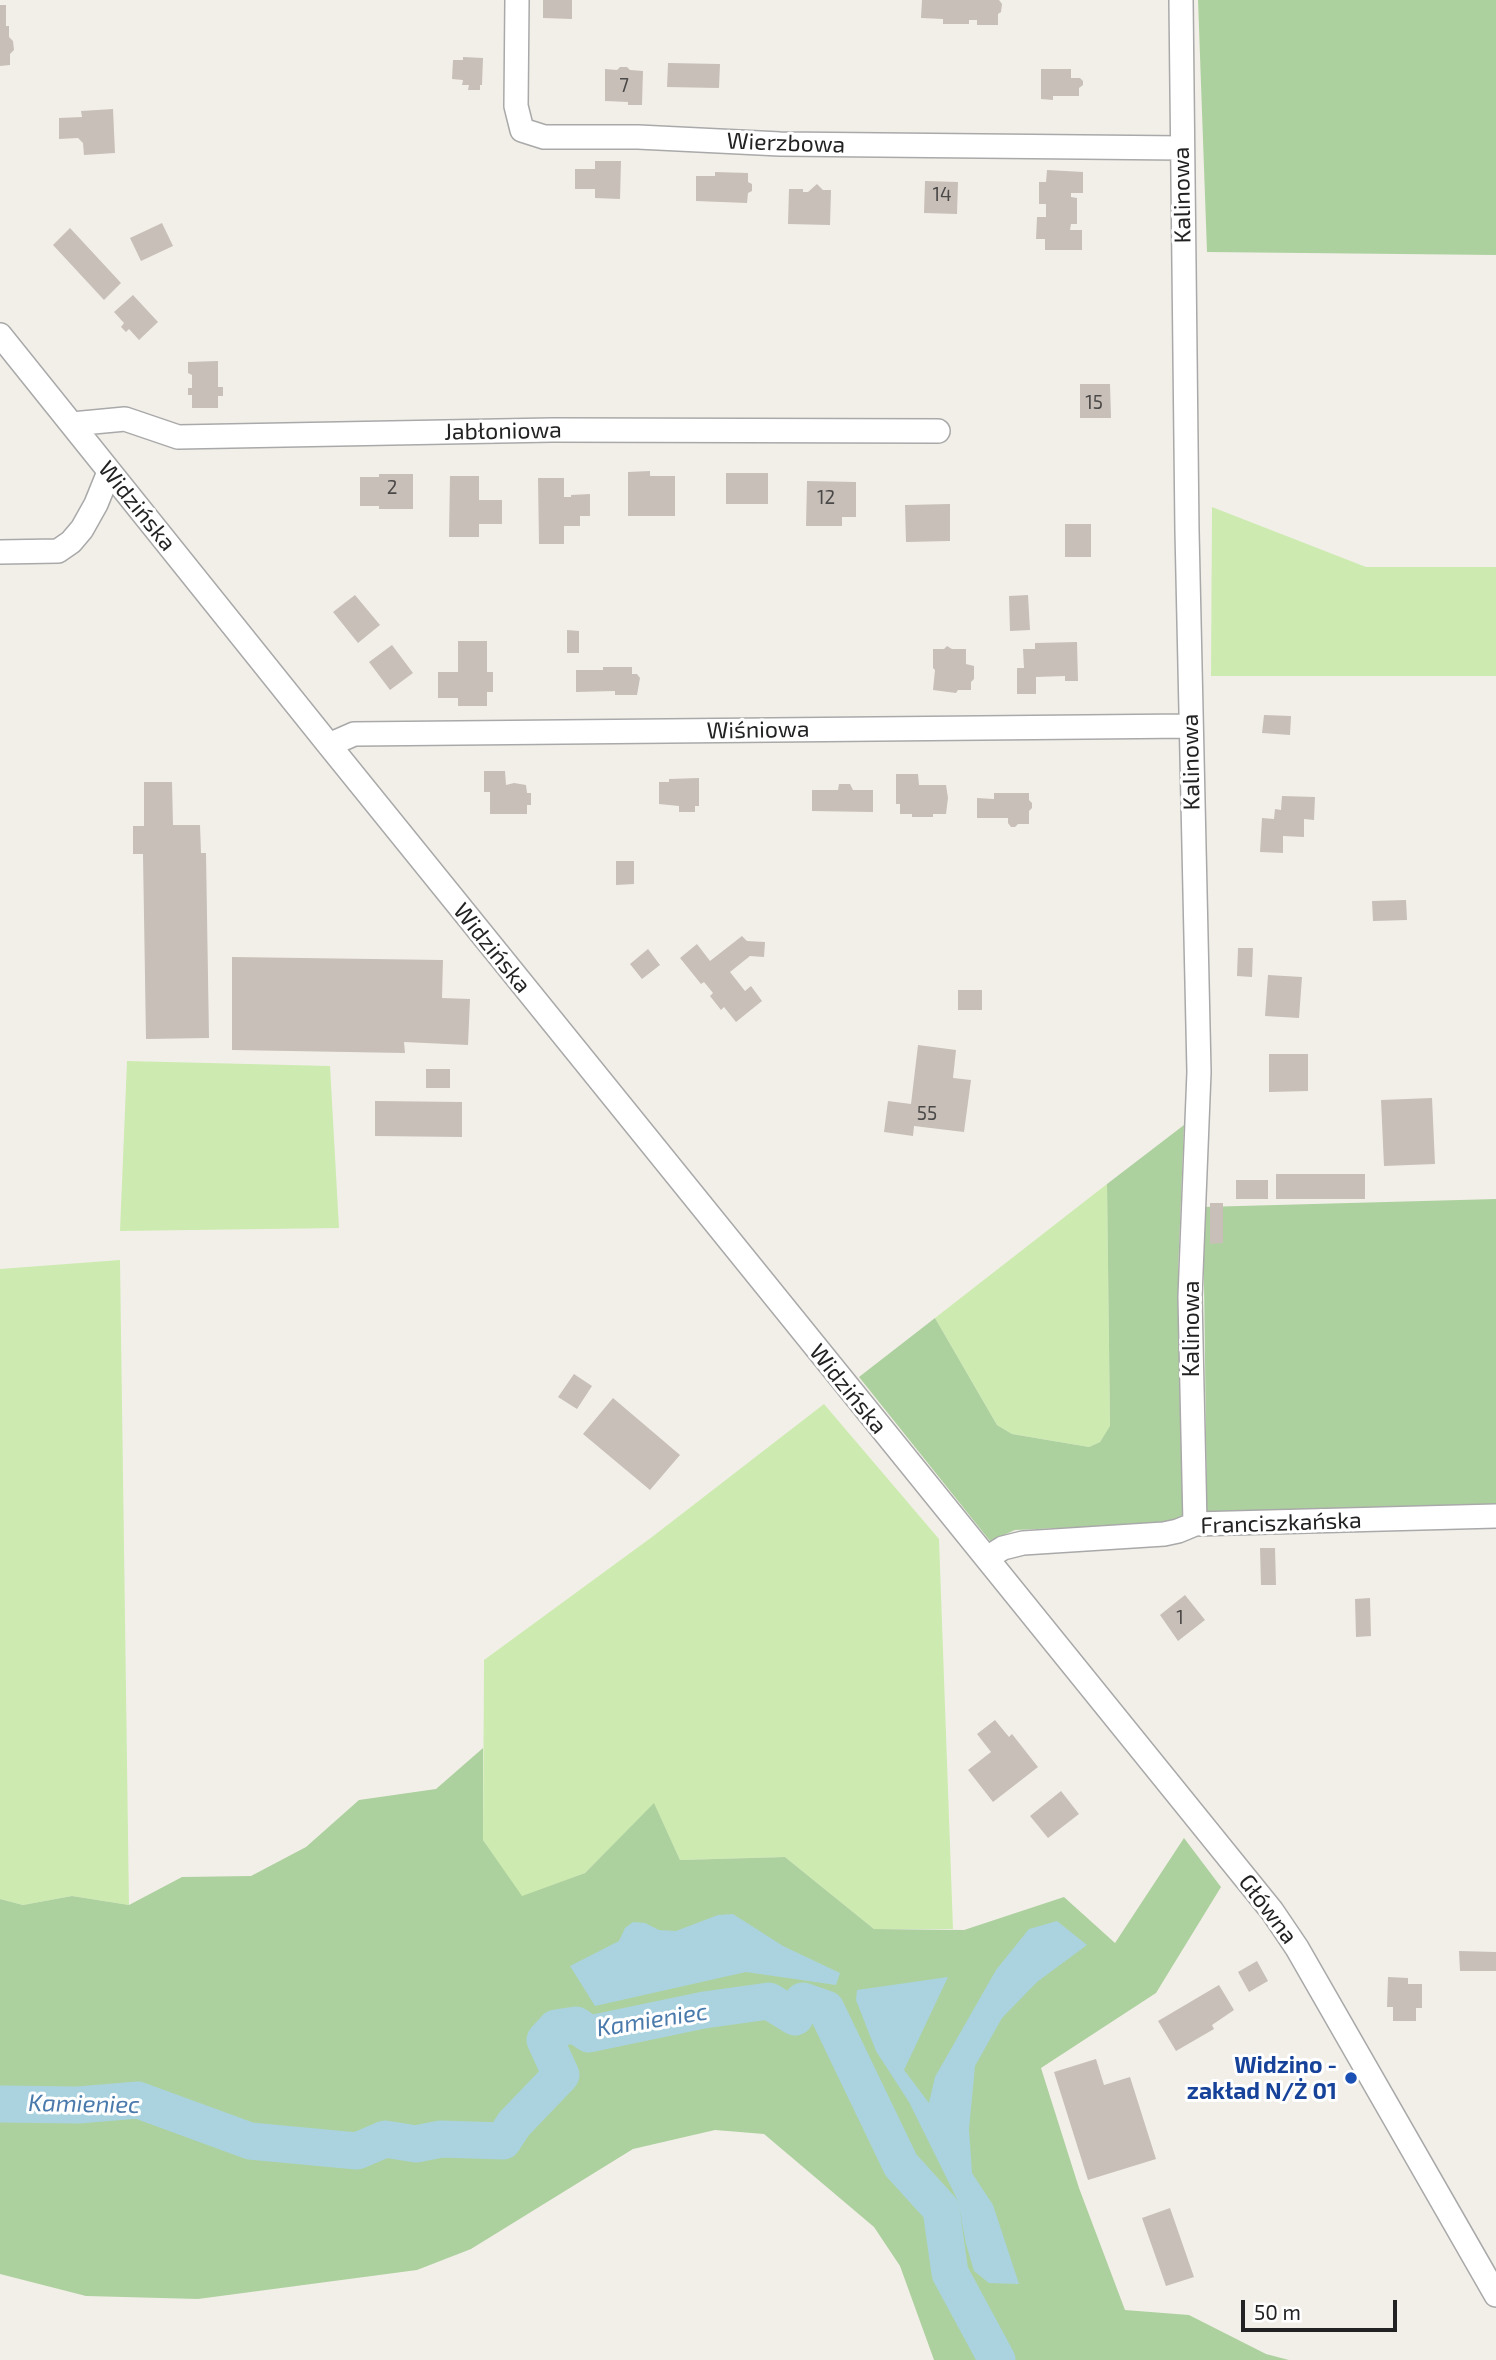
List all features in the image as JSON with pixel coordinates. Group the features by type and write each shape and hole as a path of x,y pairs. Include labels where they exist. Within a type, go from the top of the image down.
{"street":[{"name":"Wierzbowa","path":"517,0 516,106 522,130 544,137 794,145 1182,148"},
{"name":"Kalinowa","path":"1181,0 1190,726 1199,1072 1190,1297 1195,1524"},
{"name":"Widzińska","path":"0,335 987,1558"},
{"name":"Jabłoniowa","path":"72,425 125,419 178,437 552,430 938,431"},
{"path":"0,552 58,551 71,542 96,504 109,472"},
{"name":"Wiśniowa","path":"329,746 354,734 1190,726"},
{"name":"Franciszkańska","path":"987,1558 1003,1548 1023,1544 1164,1534 1195,1524 1496,1516"},
{"name":"Główna","path":"987,1558 1272,1911 1304,1960 1496,2295"}],"green space":[{"path":"1198,0 1496,0 1496,255 1207,252"},
{"path":"1212,507 1366,567 1496,567 1496,676 1211,676"},
{"path":"127,1061 330,1066 339,1228 120,1231"},
{"path":"1184,1125 1178,1272 1183,1515 1171,1523 1015,1530 990,1541 859,1377 935,1318 997,1425 1012,1434 1089,1447 1100,1442 1110,1426 1107,1184"},
{"path":"1107,1184 1110,1427 1100,1442 1089,1447 1012,1434 997,1425 935,1318"},
{"path":"1496,1199 1496,1507 1207,1514 1203,1207"},
{"path":"120,1260 129,1905 72,1896 23,1905 0,1899 0,1269"},
{"path":"824,1404 939,1539 953,1929 874,1929 785,1857 680,1860 654,1804 585,1873 521,1897 483,1840 484,1660 652,1537"},
{"path":"483,1748 483,1840 522,1896 585,1873 654,1803 680,1860 785,1857 874,1929 964,1930 1064,1897 1115,1943 1184,1838 1221,1887 1156,1993 1041,2068 1079,2188 1125,2310 1189,2315 1266,2354 1289,2360 934,2360 900,2266 874,2227 764,2134 715,2130 633,2149 471,2249 417,2270 198,2299 86,2296 0,2274 0,1899 23,1905 72,1896 129,1905 182,1877 251,1876 306,1847 359,1800 436,1789"}],"water":[{"path":"733,1914 783,1946 840,1973 836,1985 746,1972 595,2006 570,1966 619,1941 625,1928 633,1922 645,1923 659,1930 676,1931 718,1915"},
{"path":"1057,1921 1087,1945 1037,1982 1002,2018 975,2066 969,2129 972,2173 993,2205 1019,2284 989,2283 974,2271 958,2201 909,2102 876,2051 856,2000 857,1990 948,1977 904,2070 929,2103 935,2077 996,1970 1029,1929"}],"building":[{"path":"543,0 572,0 572,19 543,18"},
{"path":"922,0 999,0 1002,4 998,25 977,25 977,20 969,20 969,24 943,24 943,19 921,18"},
{"path":"0,5 6,5 6,26 9,26 9,37 13,41 14,50 10,54 10,65 0,66"},
{"path":"463,57 483,58 480,90 468,90 469,85 462,85 463,80 452,79 453,60 463,60"},
{"path":"668,63 720,64 719,88 667,87"},
{"path":"620,67 643,71 642,105 605,101 605,69 617,70"},
{"path":"1041,69 1071,69 1071,78 1080,78 1083,81 1079,96 1041,99"},
{"path":"113,109 115,153 84,155 83,143 78,138 59,139 59,118 82,117 81,111"},
{"path":"595,161 621,161 620,199 595,198 595,189 575,189 575,169 595,169"},
{"path":"1047,170 1083,172 1083,193 1071,193 1071,197 1077,198 1077,224 1071,224 1070,230 1082,230 1082,250 1045,250 1045,239 1036,239 1037,217 1046,217 1046,204 1039,204 1039,182 1046,182"},
{"path":"715,172 748,173 752,191 748,193 747,203 696,201 696,176 715,176"},
{"path":"925,181 958,182 957,214 924,213"},
{"path":"817,184 823,190 831,190 830,225 788,224 789,189 803,189 803,192 808,192"},
{"path":"162,223 173,246 141,261 130,238"},
{"path":"70,228 121,283 104,300 53,245"},
{"path":"133,295 158,322 139,340 129,329 126,332 121,327 124,323 114,312"},
{"path":"218,361 218,387 223,387 223,396 218,396 218,408 192,408 192,395 188,395 188,388 192,388 192,375 188,373 188,362"},
{"path":"1080,384 1110,384 1111,418 1080,418"},
{"path":"650,471 650,476 675,476 675,516 628,516 628,472"},
{"path":"726,473 768,473 768,504 726,504"},
{"path":"379,474 413,474 413,509 360,506 360,477 379,477"},
{"path":"450,476 479,476 479,500 502,500 502,524 479,524 479,537 449,537"},
{"path":"538,478 564,478 564,497 590,494 590,516 580,516 580,526 564,526 564,544 539,544"},
{"path":"807,481 856,482 856,517 842,517 842,526 806,526"},
{"path":"950,504 950,541 906,542 905,505"},
{"path":"1065,524 1091,524 1091,557 1065,557"},
{"path":"355,595 380,625 358,643 333,612"},
{"path":"1028,595 1030,630 1010,631 1009,596"},
{"path":"567,630 579,631 579,653 567,653"},
{"path":"458,641 487,641 487,672 493,672 493,692 487,692 487,706 458,706 458,698 438,698 438,672 458,672"},
{"path":"1077,642 1078,681 1065,681 1065,676 1036,677 1036,694 1017,694 1017,668 1024,668 1023,649 1035,649 1035,643"},
{"path":"392,645 413,673 390,690 369,662"},
{"path":"947,646 952,649 966,649 966,664 974,666 971,690 958,690 956,693 933,690 933,649 944,649"},
{"path":"603,667 632,667 632,674 637,674 640,678 637,695 615,695 615,691 576,692 576,670 603,670"},
{"path":"1264,715 1291,716 1290,735 1262,733"},
{"path":"484,771 505,771 506,785 526,785 527,793 531,793 531,805 527,805 527,814 490,814 490,792 484,792"},
{"path":"896,774 918,774 919,785 946,785 946,814 912,817 912,814 900,814 900,804 896,804"},
{"path":"699,778 699,806 695,806 695,812 679,812 679,806 659,804 659,782"},
{"path":"144,782 172,782 173,825 200,825 201,853 206,853 209,1038 146,1039 143,854 133,854 133,826 144,826"},
{"path":"839,784 850,784 853,790 873,790 873,812 812,811 812,790 838,790"},
{"path":"994,793 1029,793 1032,808 1029,811 1029,824 1011,827 1008,818 977,818 977,798 994,799"},
{"path":"1282,796 1315,797 1314,820 1304,819 1304,837 1283,836 1283,853 1260,852 1262,818 1274,819 1275,809 1281,810"},
{"path":"616,861 634,861 634,884 616,885"},
{"path":"1406,900 1407,920 1373,921 1372,901"},
{"path":"742,936 747,941 765,942 764,957 750,956 730,972 745,991 751,986 762,1001 736,1022 724,1007 721,1010 710,996 713,993 704,982 701,984 680,958 697,944 710,961"},
{"path":"1238,948 1253,948 1252,977 1237,976"},
{"path":"648,949 660,965 642,979 630,964"},
{"path":"232,957 443,960 442,998 470,999 468,1045 404,1042 405,1053 232,1050"},
{"path":"1268,975 1302,977 1299,1018 1265,1016"},
{"path":"958,990 982,990 982,1010 958,1010"},
{"path":"918,1045 956,1050 953,1078 971,1080 964,1132 914,1126 913,1136 884,1132 888,1101 911,1104"},
{"path":"1269,1054 1308,1054 1308,1091 1269,1092"},
{"path":"426,1069 450,1069 450,1088 426,1088"},
{"path":"1432,1098 1435,1164 1384,1166 1381,1100"},
{"path":"375,1101 462,1102 462,1137 375,1136"},
{"path":"1276,1174 1365,1174 1365,1199 1276,1199"},
{"path":"1236,1180 1268,1180 1268,1199 1236,1199"},
{"path":"1210,1203 1223,1203 1223,1243 1210,1244"},
{"path":"574,1374 592,1386 577,1409 558,1397"},
{"path":"613,1398 680,1455 650,1490 583,1434"},
{"path":"1260,1548 1275,1548 1276,1585 1261,1585"},
{"path":"1185,1595 1205,1620 1178,1641 1160,1615"},
{"path":"1370,1598 1371,1636 1356,1637 1355,1599"},
{"path":"995,1720 1009,1737 1012,1734 1038,1767 993,1802 968,1770 991,1752 977,1734"},
{"path":"1061,1791 1079,1814 1048,1838 1030,1816"},
{"path":"1459,1951 1496,1952 1496,1971 1460,1971"},
{"path":"1257,1961 1268,1981 1249,1992 1238,1972"},
{"path":"1388,1977 1408,1978 1408,1984 1422,1984 1422,2008 1416,2008 1416,2021 1393,2021 1393,2007 1387,2007"},
{"path":"1219,1985 1234,2010 1212,2025 1214,2029 1176,2051 1158,2021"},
{"path":"1096,2059 1104,2085 1130,2077 1156,2159 1088,2180 1054,2072"},
{"path":"1170,2208 1194,2277 1166,2286 1142,2218"}],"waterway":[{"name":"Kamieniec","path":"0,2104 78,2105 138,2100 250,2141 357,2151 385,2139 416,2144 441,2139 503,2141 514,2124 561,2075 545,2040 556,2028 576,2025 589,2034 704,2010 769,2001 795,2017 803,2001 826,2009 901,2165 941,2209 950,2273 997,2360"}],"place":[{"name":"Widzino - zakład N/Ż 01","path":"1351,2078"}]}
